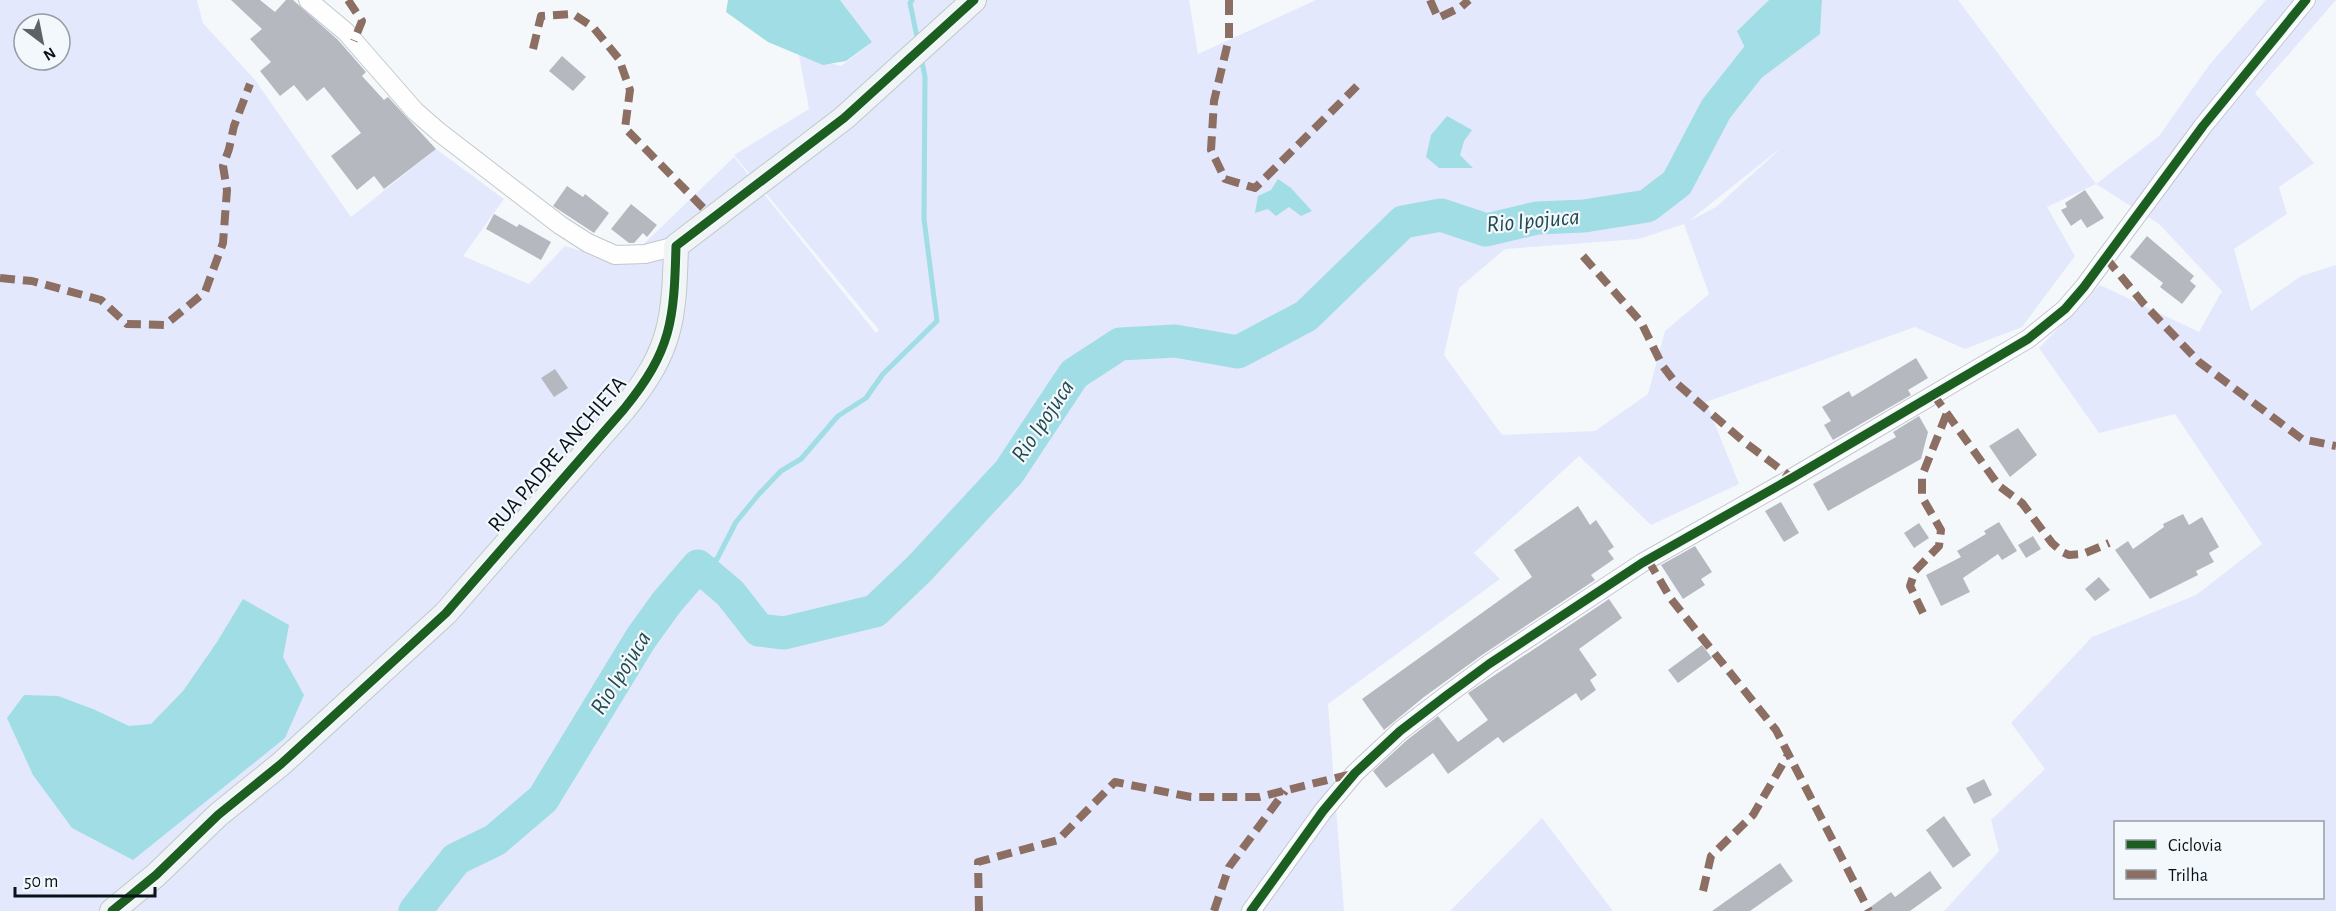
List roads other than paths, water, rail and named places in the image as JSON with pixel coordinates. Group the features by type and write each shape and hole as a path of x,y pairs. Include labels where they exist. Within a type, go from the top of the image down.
{"street":[{"path":"308,0 346,32 415,111 502,183 588,243 615,255 631,256 676,246 844,118 974,0"},
{"path":"1251,911 1323,811 1355,773 1400,731 1446,695 1642,563 2028,339 2065,309 2204,126 2306,0"},
{"name":"RUA PADRE ANCHIETA","path":"112,911 156,875 218,815 281,764 446,613 624,409 645,382 661,353 666,338 675,301 676,246"}],"water":[{"path":"728,0 840,0 872,42 846,61 823,65 768,42 726,12"},
{"path":"1769,0 1822,0 1820,34 1760,79 1737,31"},
{"path":"1447,116 1472,130 1464,141 1460,155 1473,168 1439,168 1426,157 1431,135"},
{"path":"1278,179 1291,188 1312,211 1301,216 1289,207 1276,216 1268,209 1255,213 1258,196 1271,190"},
{"path":"243,599 289,625 283,657 304,695 285,738 133,860 72,828 33,775 7,718 24,695 58,696 129,726 151,724 183,691"}],"waterway":[{"path":"912,0 910,3 918,42"},
{"name":"Rio Ipojuca","path":"415,911 456,859 495,840 543,799 641,638 667,602 698,566 730,593 759,630 784,633 875,611 919,569 1009,472 1074,374 1120,344 1175,341 1238,352 1306,316 1403,222 1441,215 1486,230 1537,218 1584,216 1647,206 1677,183 1716,109 1802,0"},
{"path":"698,566 717,559 736,522 759,494 781,471 801,459 838,416 866,398 883,374 937,321 924,219 925,77 921,57"}]}
